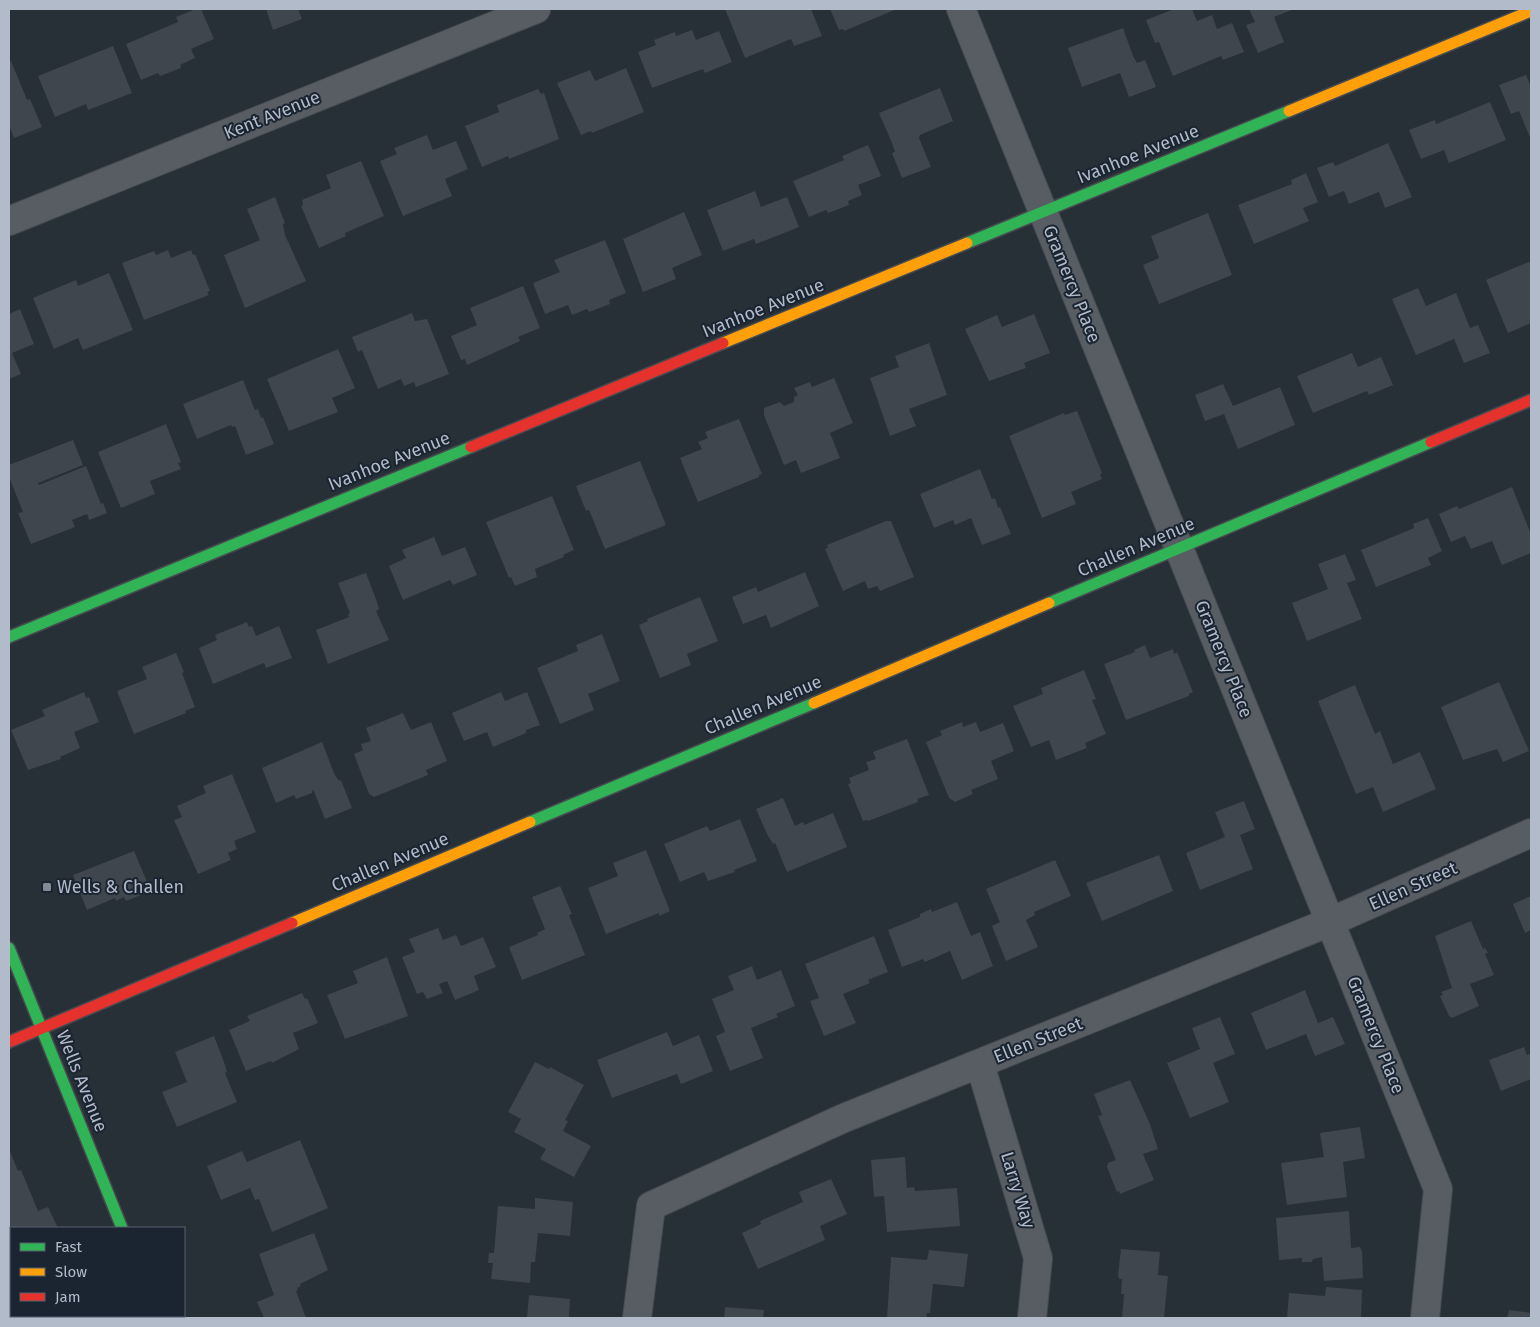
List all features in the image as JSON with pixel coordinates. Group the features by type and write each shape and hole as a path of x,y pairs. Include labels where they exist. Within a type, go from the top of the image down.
{"street":[{"name":"Kent Avenue","path":"9,221 536,9"},
{"name":"Gramercy Place","path":"961,9 1438,1188 1425,1318"},
{"name":"Ivanhoe Avenue","path":"9,636 1531,11"},
{"name":"Challen Avenue","path":"9,1042 1531,400"},
{"name":"Ellen Street","path":"637,1318 651,1206 844,1118 1330,922 1531,833"},
{"name":"Wells Avenue","path":"9,948 122,1227"},
{"name":"Larry Way","path":"980,1064 1038,1258 1032,1318"}],"building":[{"path":"196,9 201,9 214,39 191,49 195,58 180,65 181,68 160,76 158,73 141,80 126,44 178,22 176,17"},
{"path":"266,9 298,9 302,19 273,30"},
{"path":"725,9 811,9 822,36 794,46 791,39 745,58"},
{"path":"830,9 897,9 844,31 843,29 839,30"},
{"path":"1174,9 1192,9 1197,21 1212,15 1217,29 1232,23 1244,52 1223,60 1221,56 1173,76 1159,42 1155,43 1146,20"},
{"path":"1249,9 1294,9 1274,17 1284,42 1258,53 1246,25 1255,22"},
{"path":"1123,28 1133,56 1137,63 1145,60 1156,87 1129,97 1120,73 1082,87 1068,48"},
{"path":"692,30 696,40 719,31 732,62 705,73 703,69 652,88 638,52 656,45 654,40 675,32 676,36"},
{"path":"113,46 132,93 88,110 86,104 55,117 38,76"},
{"path":"11,61 27,100 30,99 42,127 14,138 9,125 9,62"},
{"path":"626,68 644,112 592,133 591,131 581,135 557,83 590,70 595,81"},
{"path":"1526,75 1531,87 1531,140 1519,111 1511,114 1499,85"},
{"path":"940,88 953,121 920,135 919,138 931,167 902,178 892,153 895,152 892,143 879,113"},
{"path":"538,89 541,94 544,93 559,139 509,159 508,156 482,167 465,126 499,112 497,105"},
{"path":"1490,102 1506,140 1449,163 1444,150 1421,159 1409,130 1435,120 1436,124"},
{"path":"427,135 433,150 456,141 468,169 445,179 452,196 403,216 380,161 397,154 394,148"},
{"path":"1388,143 1412,197 1385,208 1379,192 1349,204 1344,191 1329,197 1317,168 1333,162 1335,166"},
{"path":"868,145 881,176 858,185 862,195 848,201 849,205 828,213 826,210 809,217 793,181 844,160 842,156"},
{"path":"361,161 384,216 345,233 346,236 319,248 301,206 303,205 302,200 331,188 326,175"},
{"path":"1306,173 1318,202 1303,208 1309,221 1254,244 1238,205 1292,184 1291,180"},
{"path":"755,191 761,207 787,197 799,227 756,244 754,239 723,251 707,210"},
{"path":"275,197 285,223 283,224 285,235 306,281 245,308 224,255 260,240 247,209"},
{"path":"684,212 702,255 672,268 676,279 643,292 623,239"},
{"path":"1208,213 1232,275 1159,304 1143,265 1159,258 1151,236"},
{"path":"605,240 626,293 609,300 610,304 589,312 587,309 572,315 568,305 545,314 533,283 560,272 554,260"},
{"path":"168,250 171,258 191,250 193,255 195,254 210,291 207,292 209,295 144,320 122,263 154,251 156,255"},
{"path":"1531,261 1531,323 1508,333 1486,280"},
{"path":"109,273 133,330 83,350 78,338 54,349 33,298 76,280 78,286"},
{"path":"523,286 540,328 518,337 520,341 467,365 465,359 461,360 451,336 477,325 470,308"},
{"path":"1418,288 1426,306 1456,293 1470,328 1478,325 1490,353 1464,363 1454,339 1416,355 1392,299"},
{"path":"20,309 34,344 12,353 21,374 9,379 9,314"},
{"path":"412,313 415,321 427,319 449,374 416,387 414,382 404,386 401,379 378,389 362,350 358,352 352,337"},
{"path":"1034,314 1050,353 1024,363 1026,368 989,381 965,329 997,315 1002,327"},
{"path":"929,343 947,395 909,409 916,426 890,436 870,378 899,367 895,356"},
{"path":"338,349 355,388 332,398 338,412 289,431 267,379"},
{"path":"1352,353 1358,367 1381,357 1393,385 1369,395 1367,391 1313,413 1297,376"},
{"path":"834,378 853,423 830,433 840,458 801,473 796,460 784,465 764,415 764,408 780,402 784,406 794,402 794,397 798,395 794,388 810,382 812,387"},
{"path":"243,380 255,410 258,409 261,418 263,417 274,444 246,455 235,426 232,427 231,425 197,439 183,404"},
{"path":"1223,384 1233,406 1280,387 1295,425 1238,449 1224,414 1205,421 1195,395"},
{"path":"1077,411 1102,473 1100,475 1102,479 1071,492 1076,504 1042,518 1009,436 1064,413 1065,415"},
{"path":"739,419 762,474 759,477 698,502 680,458 702,449 698,442 708,438 705,432"},
{"path":"166,424 181,462 178,463 181,469 150,481 155,494 121,508 98,452"},
{"path":"73,440 83,465 38,483 39,485 86,466 101,504 103,503 107,513 89,520 87,514 72,520 75,527 31,544 18,513 23,512 9,477 9,465"},
{"path":"640,461 666,525 605,549 589,510 586,511 576,486"},
{"path":"980,469 992,499 995,498 998,508 1000,507 1011,534 982,545 971,518 955,525 953,520 934,528 920,494"},
{"path":"1512,487 1531,534 1531,553 1502,565 1492,541 1471,549 1465,536 1451,542 1439,514 1457,506 1459,509"},
{"path":"552,496 574,550 563,555 564,557 535,569 537,577 515,586 511,577 509,578 486,522"},
{"path":"1428,518 1442,551 1428,558 1431,565 1376,587 1361,550 1414,528 1413,524"},
{"path":"886,521 891,521 914,577 880,591 877,586 868,589 865,581 843,591 825,549 828,548 827,545"},
{"path":"434,537 442,556 465,547 477,575 453,585 450,580 403,600 389,566 406,558 402,550"},
{"path":"1345,554 1356,580 1347,583 1362,619 1307,641 1292,603 1328,589 1318,564"},
{"path":"805,572 819,606 771,628 766,615 743,624 732,597 756,587 758,592"},
{"path":"366,573 379,609 376,611 389,640 328,664 316,630 349,617 348,614 350,613 338,583"},
{"path":"700,597 718,641 687,654 691,665 660,678 639,625 648,621 647,619"},
{"path":"247,622 249,627 252,626 256,636 279,626 292,658 266,668 264,663 213,684 199,648 217,640 215,635"},
{"path":"602,634 620,681 588,694 594,710 560,724 537,668 578,651 576,645"},
{"path":"1145,645 1150,658 1173,649 1174,654 1177,652 1193,692 1189,696 1126,720 1104,664 1135,652 1134,650"},
{"path":"176,653 195,707 185,711 186,713 134,734 117,691 147,679 142,667"},
{"path":"1084,670 1096,699 1092,700 1106,734 1085,743 1087,748 1056,760 1049,740 1031,747 1013,706 1043,694 1041,688"},
{"path":"1499,682 1529,751 1503,762 1497,749 1463,760 1441,707"},
{"path":"1355,685 1375,734 1380,731 1393,764 1420,752 1436,789 1383,812 1373,787 1356,794 1318,701"},
{"path":"84,692 86,698 89,697 99,722 74,732 80,748 60,757 61,759 28,770 11,730 45,716 42,710"},
{"path":"501,692 505,701 527,692 540,725 493,747 487,732 464,741 452,713"},
{"path":"403,713 411,730 431,722 447,761 426,770 428,775 374,797 369,794 354,754 363,750 361,744 371,741 366,728"},
{"path":"962,722 963,727 976,722 980,732 1003,723 1014,751 991,761 998,779 971,790 973,794 955,802 949,798 926,742 942,735 940,731"},
{"path":"907,739 929,795 917,799 918,802 868,821 863,821 848,784 851,783 849,778 869,770 866,762 876,759 873,752"},
{"path":"322,742 334,773 339,781 341,780 352,808 325,819 313,789 312,793 296,799 294,795 276,803 262,768"},
{"path":"232,774 256,832 234,841 237,849 228,853 231,860 198,874 174,820 182,817 177,806 206,793 203,786"},
{"path":"783,798 795,826 803,822 804,825 833,813 847,847 787,872 775,843 773,844 767,834 756,809"},
{"path":"1244,801 1255,829 1240,835 1253,869 1200,890 1186,853 1225,837 1215,812"},
{"path":"740,819 757,861 734,870 735,872 708,881 704,872 680,882 664,844 707,826 710,831"},
{"path":"646,850 670,911 659,916 659,913 606,934 588,888 618,876 613,863"},
{"path":"134,851 151,891 126,901 124,897 116,901 115,898 87,910 73,875"},
{"path":"1159,855 1173,891 1102,921 1086,883"},
{"path":"1055,860 1071,896 1034,912 1035,915 1026,920 1038,947 1006,961 992,926 1000,922 986,889"},
{"path":"560,886 572,914 569,915 585,955 522,980 509,947 538,935 537,933 545,929 532,897"},
{"path":"1531,896 1531,930 1525,933 1513,904"},
{"path":"957,902 971,936 980,932 993,966 962,980 950,951 925,962 923,959 902,967 888,930 920,917 920,914 931,909 932,912"},
{"path":"1471,921 1483,949 1485,948 1488,953 1485,954 1494,975 1470,984 1479,1006 1452,1018 1449,1016 1440,996 1443,995 1441,992 1452,988 1435,936"},
{"path":"438,928 443,940 456,935 461,946 483,937 496,967 474,976 479,990 455,1000 447,981 439,984 443,993 427,999 423,992 417,994 402,957 415,952 409,939"},
{"path":"874,936 888,972 868,980 870,983 843,994 856,1023 824,1036 810,1001 819,998 805,964"},
{"path":"387,957 408,1016 345,1039 327,995 358,983 353,971"},
{"path":"752,966 757,980 781,970 795,1006 776,1014 778,1017 751,1028 763,1058 730,1071 716,1036 725,1032 712,999 734,990 728,976"},
{"path":"1305,990 1318,1023 1333,1017 1345,1044 1315,1056 1306,1034 1266,1050 1251,1013"},
{"path":"302,993 305,999 307,998 318,1023 293,1033 299,1049 272,1063 271,1061 246,1071 229,1030 250,1021 247,1016"},
{"path":"1220,1017 1235,1054 1213,1063 1229,1102 1190,1118 1167,1063 1200,1049 1192,1028"},
{"path":"667,1032 673,1046 699,1035 713,1071 681,1084 677,1074 612,1098 597,1060"},
{"path":"214,1036 227,1072 225,1073 237,1102 177,1127 162,1092 187,1082 175,1052"},
{"path":"1524,1047 1527,1055 1531,1053 1531,1079 1501,1091 1489,1060"},
{"path":"535,1062 549,1069 550,1067 584,1085 565,1120 568,1121 563,1131 591,1146 574,1177 540,1159 546,1149 514,1132 521,1119 508,1112"},
{"path":"1130,1080 1150,1124 1158,1149 1143,1154 1154,1180 1120,1194 1119,1191 1117,1192 1107,1167 1108,1163 1116,1160 1098,1116 1102,1115 1094,1094"},
{"path":"1360,1127 1365,1158 1343,1162 1347,1197 1287,1205 1281,1163 1324,1157 1320,1133"},
{"path":"300,1140 328,1208 272,1232 259,1199 255,1200 250,1188 221,1200 207,1166 242,1151 247,1162"},
{"path":"9,1149 18,1171 21,1170 38,1211 48,1207 58,1227 10,1227 9,1229"},
{"path":"905,1157 907,1188 914,1187 915,1191 957,1188 960,1226 887,1232 884,1196 874,1197 871,1160"},
{"path":"831,1179 847,1214 820,1226 825,1240 758,1269 742,1233 761,1224 760,1221 803,1202 799,1192"},
{"path":"535,1198 573,1202 570,1236 538,1233 535,1262 531,1262 530,1283 491,1279 493,1263 488,1263 489,1253 494,1253 498,1206 535,1209"},
{"path":"1349,1211 1351,1248 1360,1247 1362,1251 1363,1278 1324,1281 1322,1257 1313,1259 1312,1262 1302,1262 1302,1258 1279,1260 1276,1218"},
{"path":"314,1233 328,1270 300,1284 301,1286 297,1288 298,1290 296,1291 306,1318 264,1318 257,1302 274,1295 259,1254"},
{"path":"1121,1249 1160,1252 1158,1275 1168,1276 1164,1318 1122,1318 1124,1294 1121,1294 1122,1279 1119,1279 1118,1275"},
{"path":"929,1250 968,1254 964,1287 933,1284 930,1313 927,1313 926,1318 887,1318 891,1257 927,1260"},
{"path":"1326,1287 1362,1290 1361,1318 1287,1318 1289,1293 1325,1296"},
{"path":"529,1295 570,1299 569,1318 527,1318"},
{"path":"725,1307 764,1310 763,1318 724,1318"},
{"path":"1509,1310 1531,1313 1531,1318 1507,1318"}],"traffic: fast":[{"path":"967,243 1289,111"},
{"path":"1049,603 1431,442"},
{"path":"9,637 471,447"},
{"path":"530,822 814,703"},
{"path":"9,948 122,1227"}],"traffic: slow":[{"path":"1289,111 1531,11"},
{"path":"723,343 967,243"},
{"path":"814,703 1049,603"},
{"path":"292,923 530,822"}],"traffic: jam":[{"path":"471,447 723,343"},
{"path":"1431,442 1531,400"},
{"path":"9,1042 292,923"}],"place":[{"name":"Wells & Challen","path":"47,887"}]}
